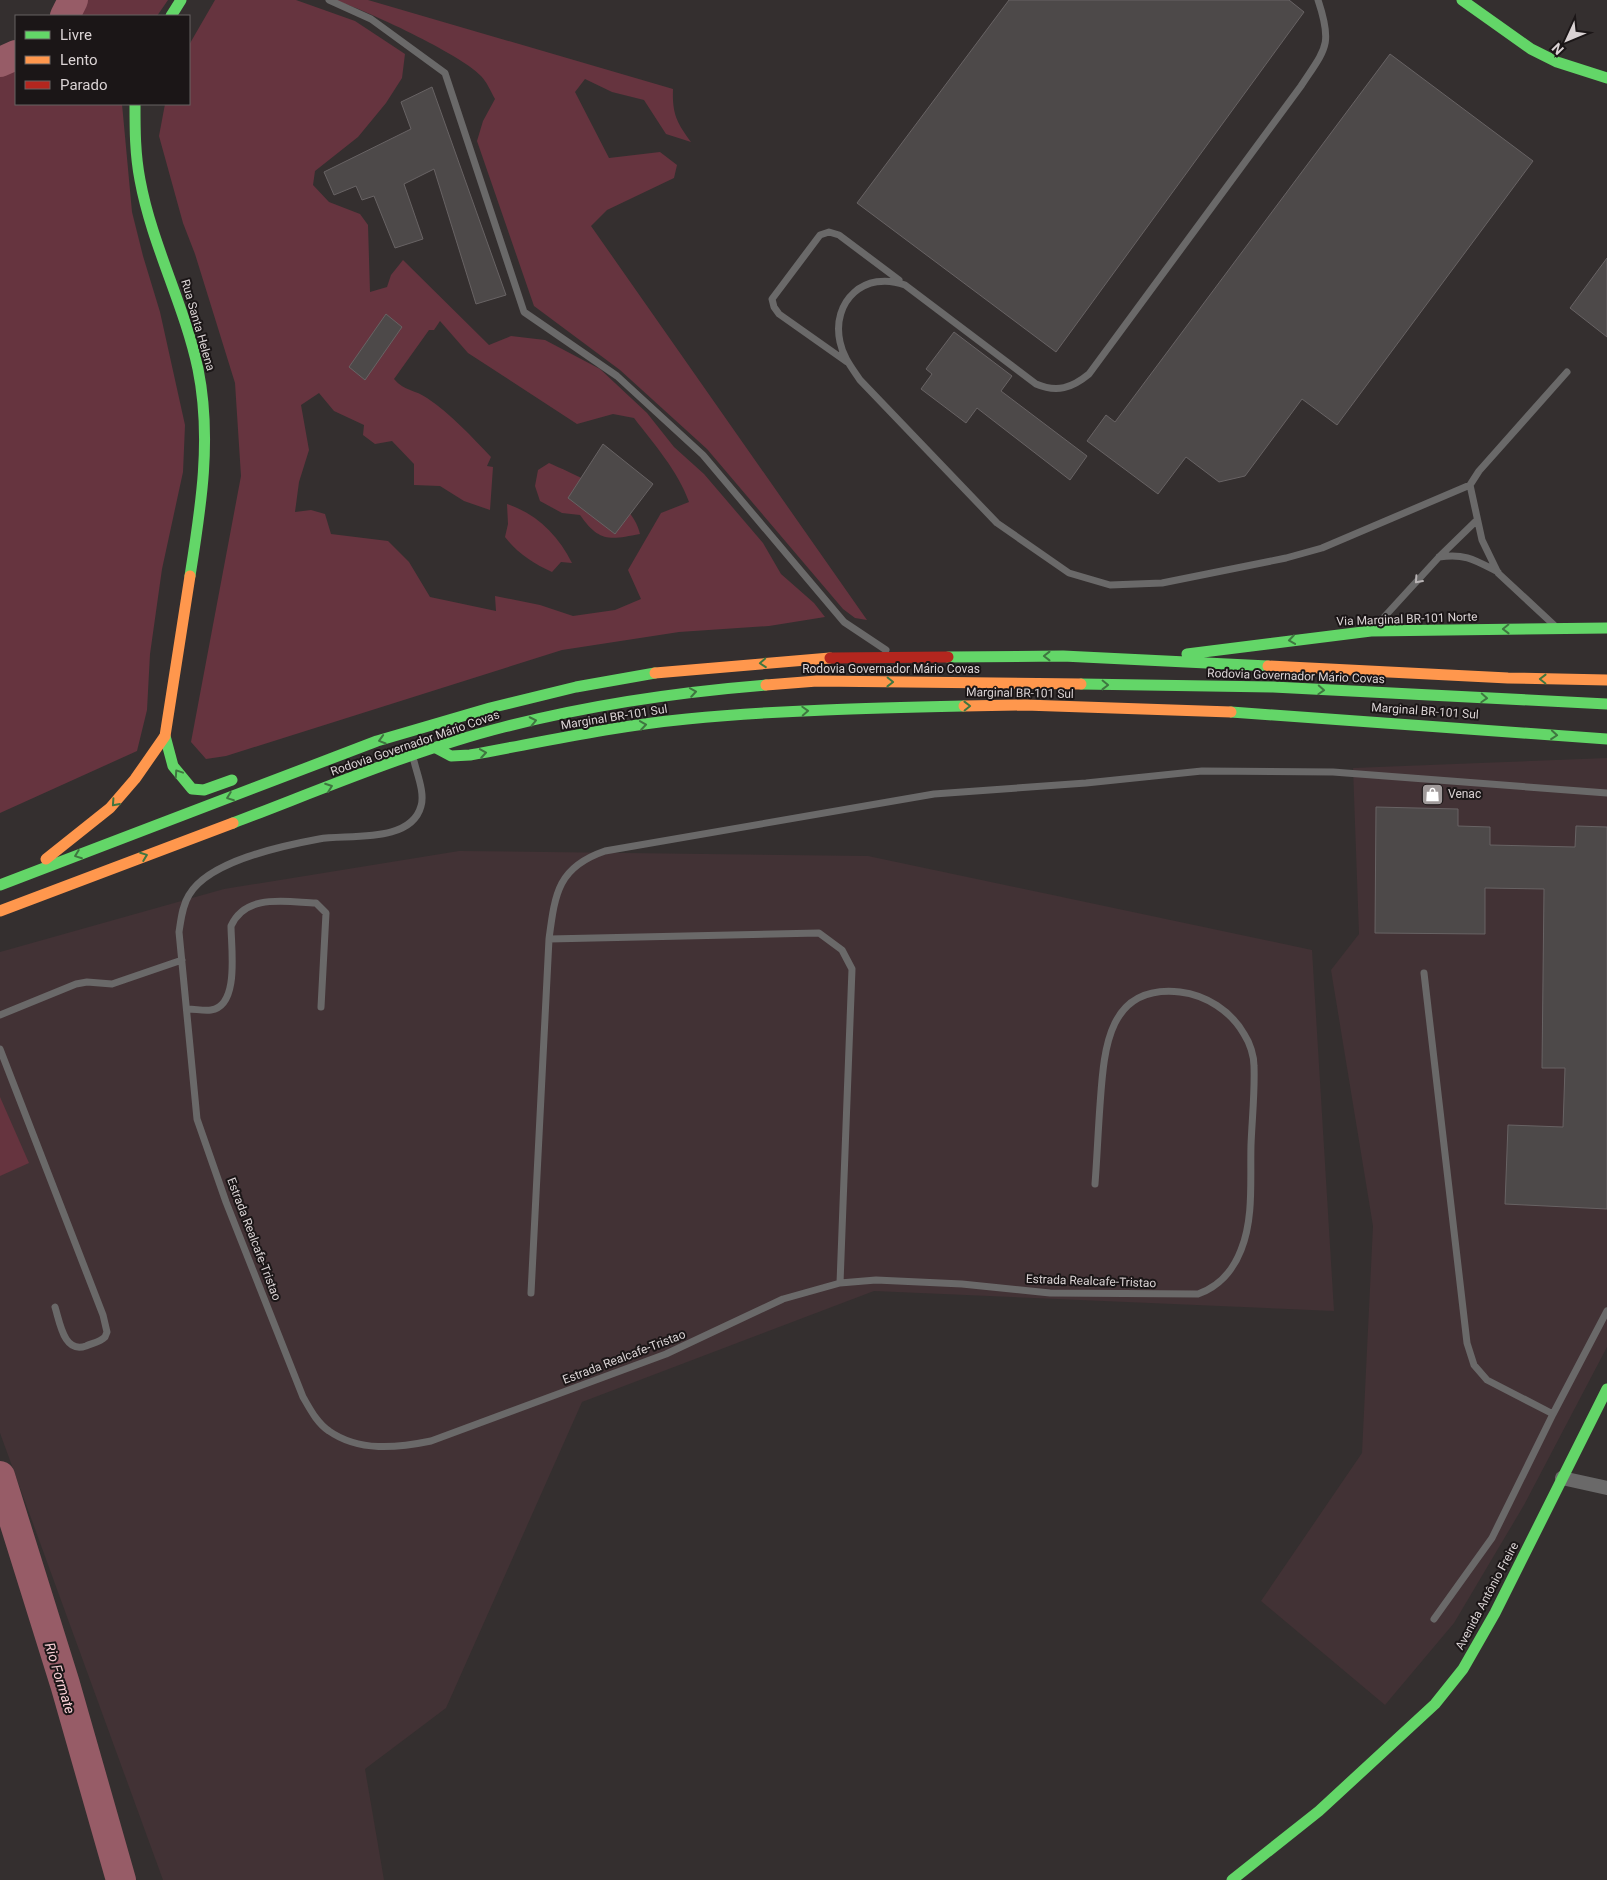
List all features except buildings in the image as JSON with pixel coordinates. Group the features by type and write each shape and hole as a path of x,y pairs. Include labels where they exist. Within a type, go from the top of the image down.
{"main road":[{"path":"172,15 181,0"},
{"path":"1462,0 1504,32 1542,56 1563,65 1607,78"},
{"name":"Rua Santa Helena","path":"135,105 134,120 137,159 152,225 192,348 204,405 204,478 165,736"},
{"name":"Via Marginal BR-101 Norte","path":"1148,659 1371,631 1607,628"},
{"name":"Rodovia Governador Mário Covas","path":"0,885 377,741 496,706 576,687 675,670 849,657 1063,656 1508,678 1606,675"},
{"name":"Rodovia Governador Mário Covas","path":"0,911 436,748 504,727 593,709 716,689 817,681 1273,687 1607,707"},
{"name":"Marginal BR-101 Sul","path":"436,748 451,756 470,755 622,728 688,719 841,709 1025,705 1217,711 1607,739"},
{"path":"358,736 496,706"},
{"path":"165,736 169,760 180,778 192,790 204,790 240,778"},
{"path":"20,878 110,808 135,779 165,736"},
{"name":"Avenida Antônio Freire","path":"1232,1880 1319,1811 1435,1704 1463,1669 1483,1638 1607,1389"}],"street":[{"path":"1562,1478 1607,1488"}],"lane":[{"path":"329,0 371,19 445,73 524,312 617,376 681,435 702,455 844,622 896,657"},
{"path":"847,362 779,314 774,307 772,299 820,235 829,232 839,235 1036,384 1047,389 1062,389 1076,384 1089,374 1301,86 1324,50 1327,27 1318,0"},
{"path":"905,285 891,280 876,280 864,285 851,295 842,309 839,326 840,342 847,362 860,380 885,407 997,523 1069,573 1110,585 1162,583 1286,558 1322,548 1470,486 1479,471 1567,372"},
{"path":"1470,486 1482,540 1498,572"},
{"path":"1371,631 1438,557 1477,520"},
{"path":"1438,557 1457,554 1469,557 1498,572 1558,629"},
{"name":"Estrada Realcafe-Tristao","path":"413,757 422,799 421,808 411,820 400,828 379,835 319,839 230,865 213,872 189,896 182,911 179,932 188,1009 197,1119 226,1202 303,1397 316,1418 328,1431 348,1441 400,1448 431,1441 666,1354 783,1299 840,1283 895,1280 962,1284 1050,1293 1198,1294 1212,1289 1226,1276 1241,1251 1248,1223 1254,1065 1245,1034 1233,1019 1216,1004 1186,993 1166,990 1147,992 1131,1002 1119,1015 1108,1038 1103,1065 1095,1184"},
{"path":"530,1293 549,939 554,901 562,881 574,866 587,857 605,850 934,794 1086,783 1202,771 1334,772 1607,793"},
{"path":"188,1009 211,1010 225,1002 231,988 231,926 234,919 245,909 268,900 316,903 326,913 321,1007"},
{"path":"549,939 820,933 842,950 852,969 840,1283"},
{"path":"0,1015 76,984 87,982 112,984 182,960"},
{"path":"1424,972 1467,1343 1474,1365 1487,1380 1553,1414"},
{"path":"0,1050 103,1315 105,1337 79,1348 72,1347 66,1339 55,1307"},
{"path":"1434,1619 1492,1538 1553,1414 1607,1311"}],"shaded area":[{"path":"73,0 168,0 158,15 66,15"},
{"path":"215,0 296,0 355,21 405,54 402,78 386,103 358,137 315,171 313,185 329,202 360,214 368,225 370,292 387,287 391,275 403,260 489,345 511,336 545,340 600,369 647,413 674,447 704,474 763,543 781,574 814,603 825,617 769,626 679,632 562,650 226,756 206,759 191,742 241,476 235,383 195,254 183,223 159,136 165,105 190,105 190,43","holes":["440,321 468,353 577,424 613,414 634,418 679,479 689,502 661,513 628,570 641,599 615,610 573,616 540,605 495,596 496,611 430,597 409,562 388,541 331,534 325,514 311,510 295,512 299,482 309,450 301,405 319,393 334,411 364,425 363,435 375,444 392,441 414,464 414,485 440,486 464,501 490,510 493,467 487,466 491,457 444,411 427,398 402,386 394,379 429,330 434,330"]},
{"path":"334,0 368,0 673,89 673,105 676,118 691,142 666,134 644,100 612,92 585,79 575,92 609,158 660,152 677,165 674,178 607,210 591,226 867,620 855,618 843,609 707,449 620,370 534,306 477,141 483,121 495,99 483,78 470,67 434,45 389,22"},
{"path":"15,55 15,105 122,105 132,212 160,312 185,425 183,472 162,569 150,654 147,710 137,751 0,813 0,62"},
{"path":"549,463 589,482 616,499 635,521 640,534 612,538 606,537 593,530 580,515 562,513 540,501 535,486 538,470"},
{"path":"507,504 518,508 546,527 560,543 572,563 561,562 552,572 532,562 520,553 505,537 508,524"},
{"path":"1607,758 1607,1347 1524,1505 1454,1623 1385,1705 1261,1601 1362,1453 1373,1226 1331,970 1359,934 1353,768"},
{"path":"459,851 868,856 1312,950 1334,1311 874,1291 582,1402 446,1708 365,1769 384,1880 163,1880 0,1433 0,952 224,889"},
{"path":"0,1097 29,1163 0,1176"}],"waterway":[{"name":"Rio Formate","path":"66,15 73,0"},
{"name":"Rio Formate","path":"0,62 15,55"},
{"name":"Rio Formate","path":"0,1476 65,1684 121,1880"}],"traffic: fast":[{"path":"172,15 181,0"},
{"path":"1462,0 1531,49 1557,62 1607,78"},
{"path":"135,105 137,161 145,204 185,321 198,369 202,395 205,447 198,524 190,576"},
{"path":"1187,654 1371,631 1607,628"},
{"path":"948,657 1063,656 1268,666"},
{"path":"0,885 377,741 490,708 576,687 655,673"},
{"path":"1081,684 1273,687 1607,704"},
{"path":"233,823 402,759 470,736 504,727 634,700 766,685"},
{"path":"436,748 451,756 470,755 605,730 687,719 791,711 964,706"},
{"path":"1231,712 1607,739"},
{"path":"165,736 173,766 192,789 204,790 232,780"},
{"path":"1232,1880 1319,1811 1435,1704 1463,1669 1495,1613 1607,1389"}],"traffic: slow":[{"path":"165,736 190,576"},
{"path":"655,673 830,658"},
{"path":"1268,666 1508,678 1607,680"},
{"path":"766,685 817,681 1081,684"},
{"path":"964,706 1025,705 1231,712"},
{"path":"46,859 110,808 135,779 165,736"},
{"path":"0,911 233,823"}],"traffic: jam":[{"path":"830,658 948,657"}],"place":[{"name":"Venac","path":"1432,794"}]}
